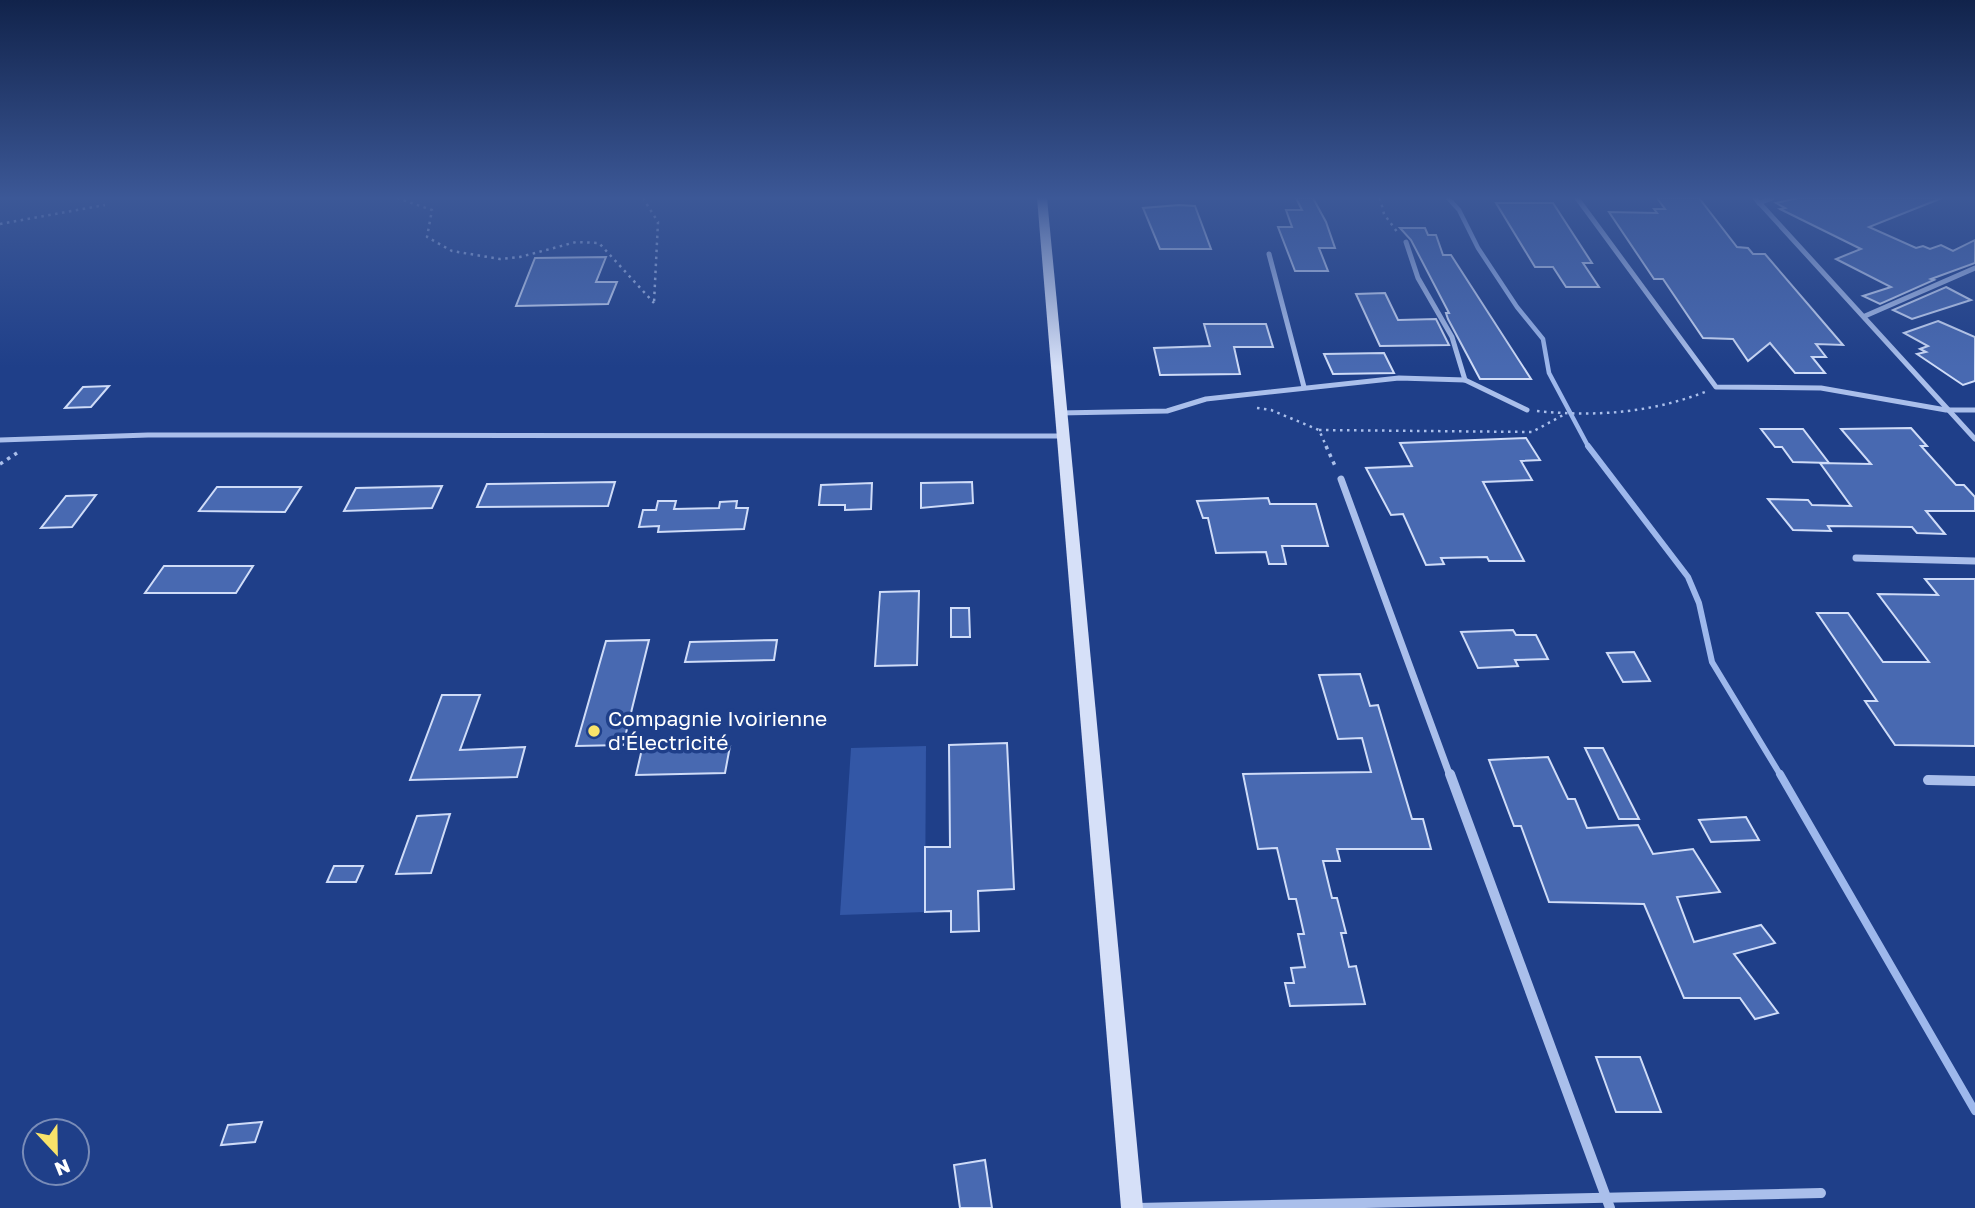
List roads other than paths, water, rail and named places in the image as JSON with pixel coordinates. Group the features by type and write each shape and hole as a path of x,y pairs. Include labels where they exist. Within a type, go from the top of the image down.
{"street":[{"path":"1048,254 1061,436 1132,1208 1608,1203 1821,1193"},
{"path":"1269,254 1304,387"},
{"path":"1408,254 1421,289 1451,335 1465,380"},
{"path":"1618,254 1716,387 1821,388 1947,410 1975,410"},
{"path":"1808,254 1975,439"},
{"path":"1865,316 1975,268"},
{"path":"1059,413 1167,411 1206,399 1399,378 1465,380 1527,410"},
{"path":"0,440 148,435 1061,436"},
{"path":"1341,479 1608,1203"},
{"path":"1856,558 1975,561"},
{"path":"1928,780 1975,782"}],"waterway":[{"path":"1482,254 1517,307 1543,339 1549,373 1589,448"},
{"path":"1588,446 1688,577 1699,603 1712,662 1781,776"},
{"path":"1780,774 1975,1111"}],"place":[{"name":"Compagnie Ivoirienne d'Électricité","path":"594,731"}]}
